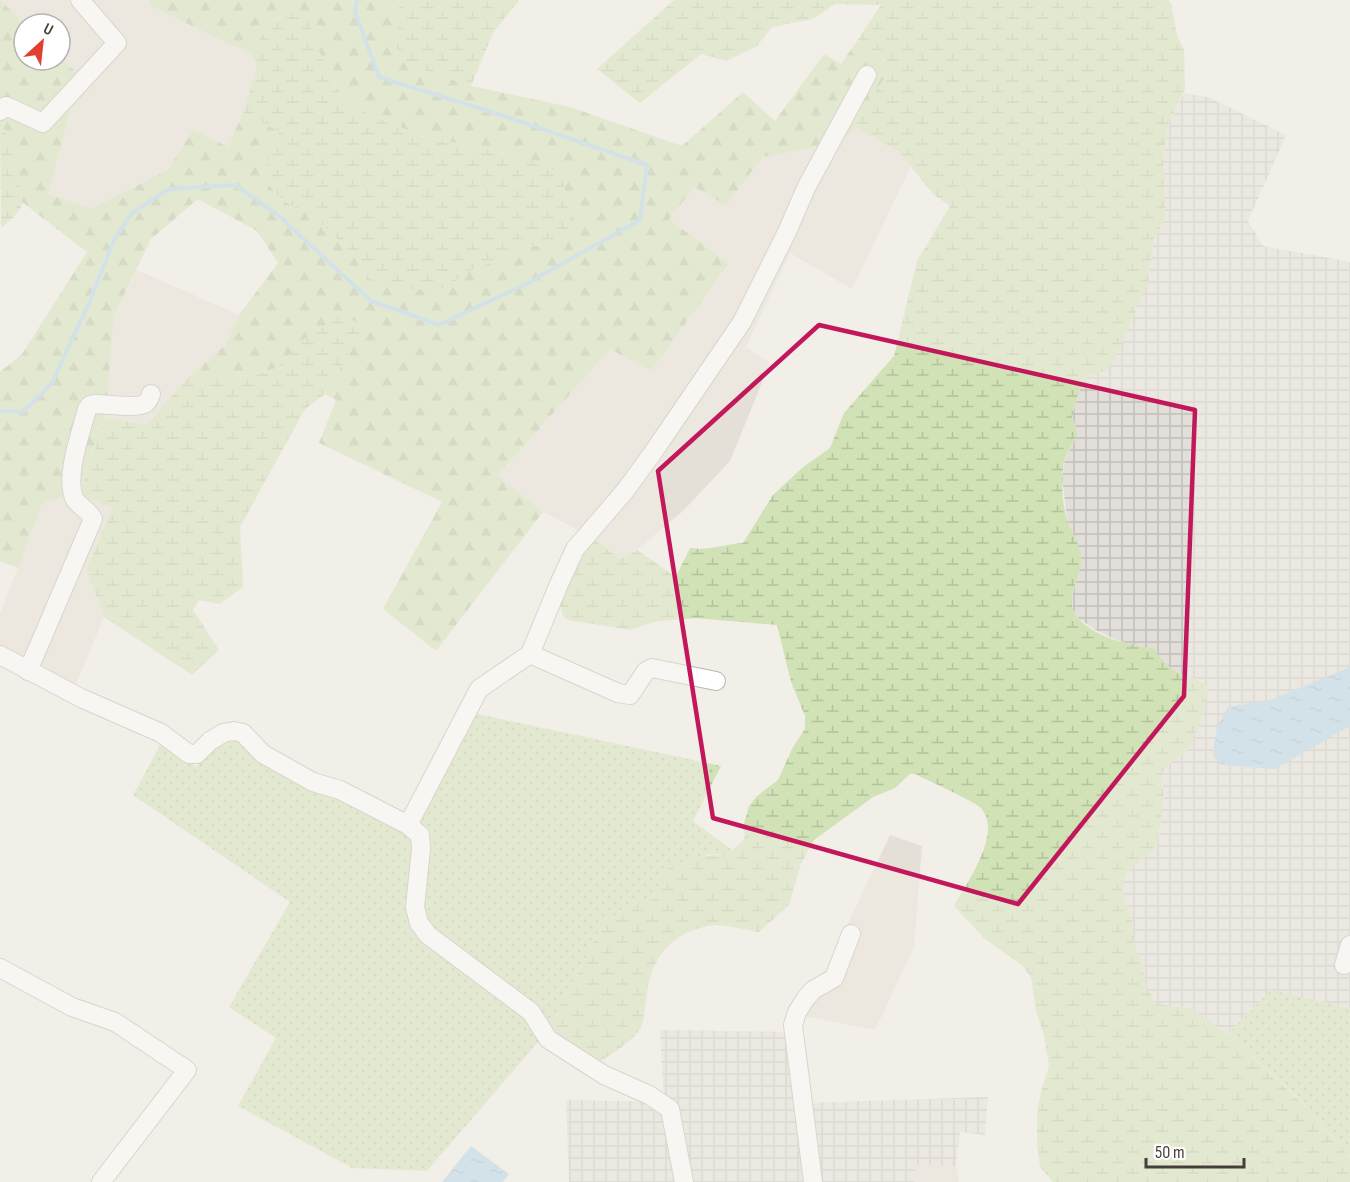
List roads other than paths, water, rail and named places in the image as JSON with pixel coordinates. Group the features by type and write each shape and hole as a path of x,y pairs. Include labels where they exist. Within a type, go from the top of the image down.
{"street":[{"path":"0,111 6,106 43,123 117,43 80,0"},
{"path":"408,825 479,689 530,654 575,549 625,490 654,451 742,322 788,232 806,188 867,75"},
{"path":"28,671 93,519 90,513 75,500 71,477 87,409 90,405 95,404 131,406 142,404 151,394"},
{"path":"530,654 618,693 630,694 646,671 652,668 716,681"},
{"path":"0,656 81,698 161,733 189,754 198,754 210,741 223,733 234,731 243,733 263,754 283,766 313,782 340,790 408,825 420,836 419,885 415,908 419,922 428,935 531,1012 548,1039 604,1075 649,1095 670,1109 684,1182"},
{"path":"813,1182 793,1025 796,1012 806,998 813,990 834,978 850,934"},
{"path":"1344,965 1350,945"},
{"path":"0,968 72,1007 115,1022 188,1070 101,1182"}],"water":[{"path":"1350,667 1350,726 1275,769 1221,765 1213,755 1217,727 1228,707 1273,699"},
{"path":"471,1146 509,1174 503,1182 442,1182"}],"waterway":[{"path":"0,411 23,412 52,383 89,303 114,240 132,213 169,189 235,185 278,215 371,301 439,325 526,284 640,220 647,165 501,115 379,77 355,12 357,0"}]}
